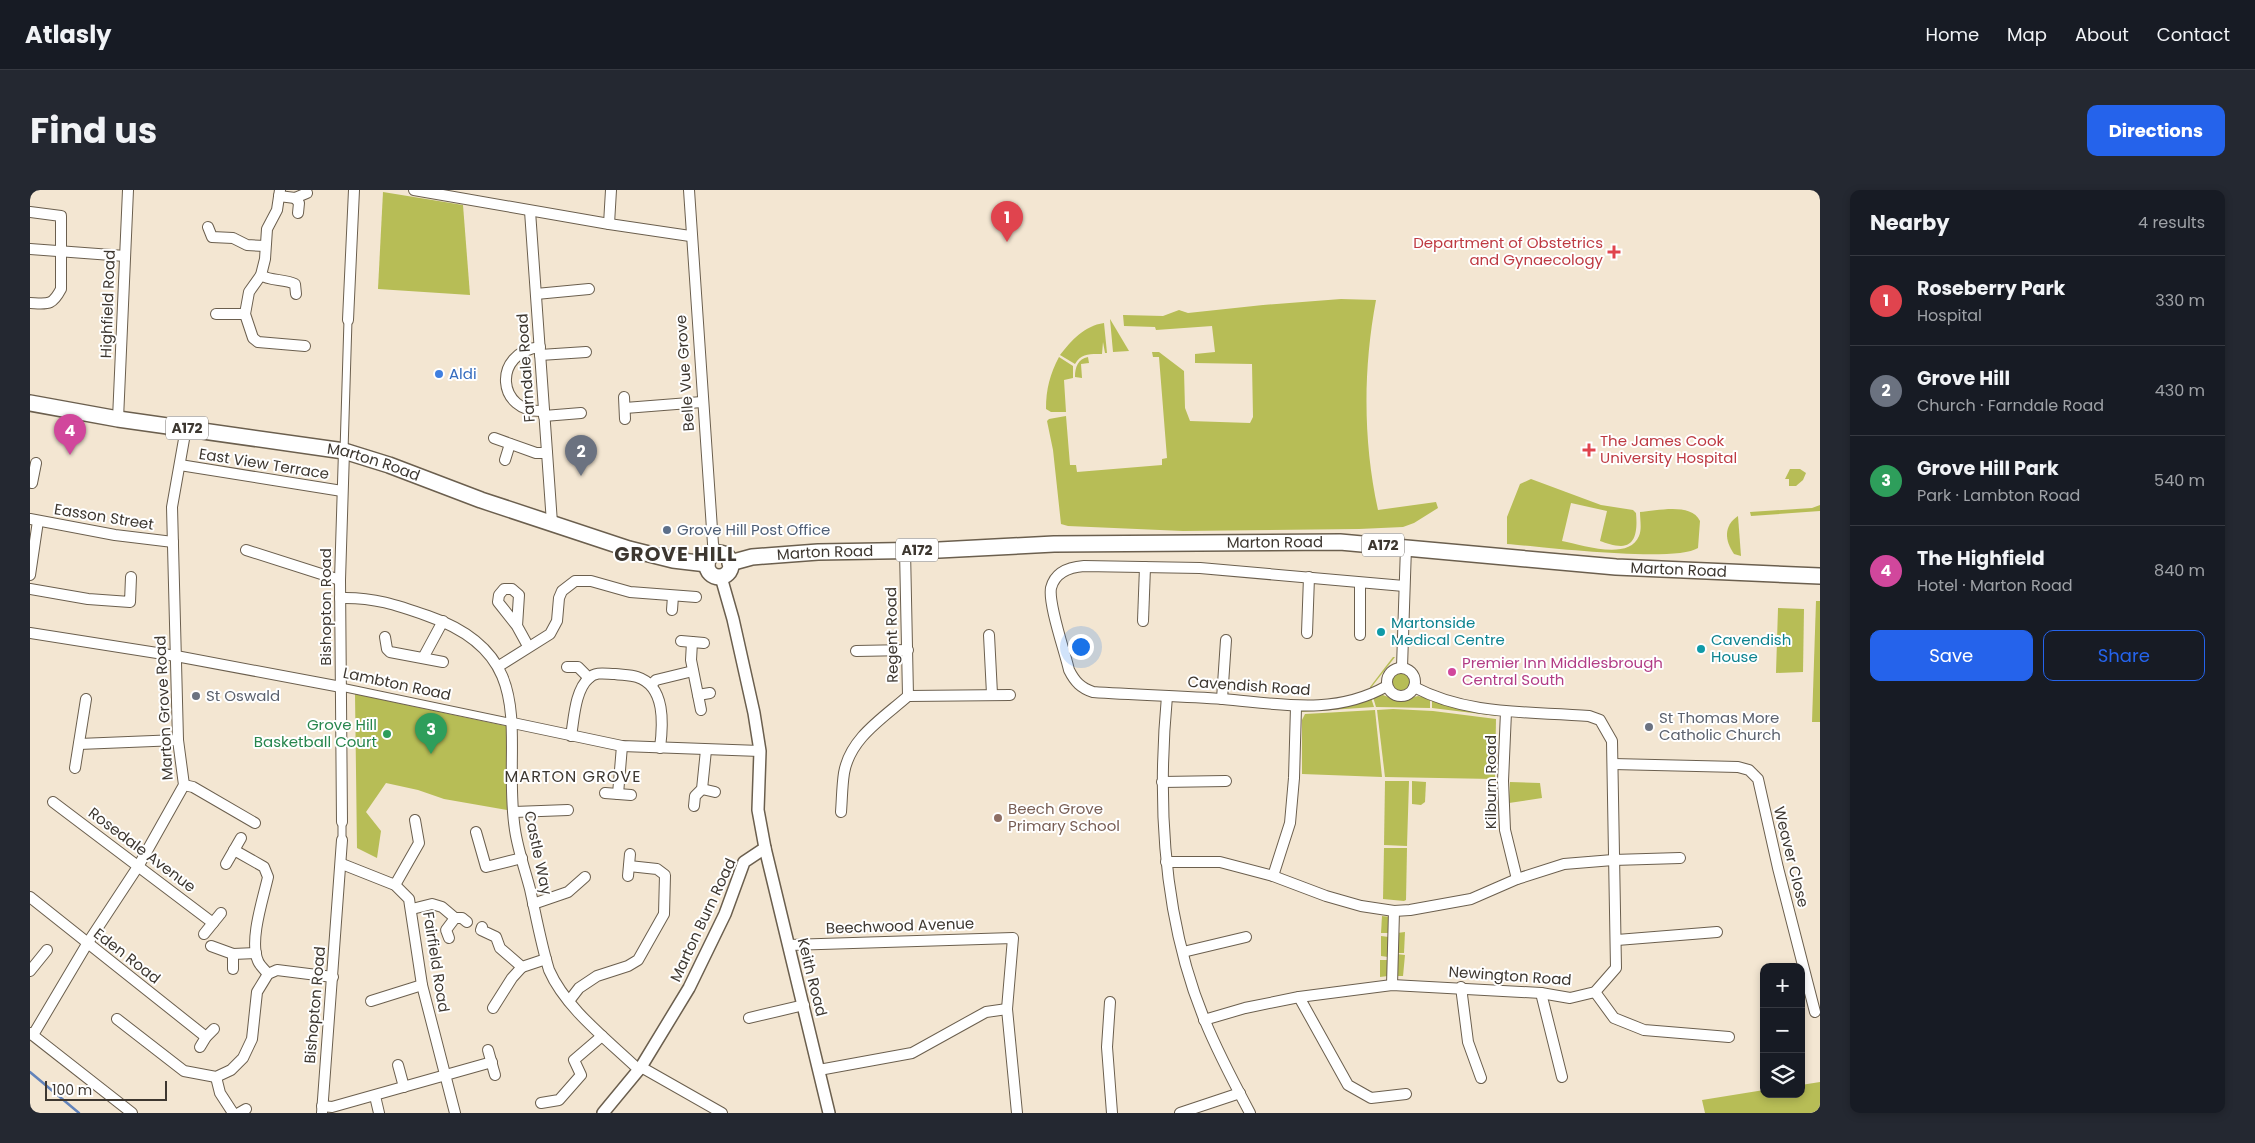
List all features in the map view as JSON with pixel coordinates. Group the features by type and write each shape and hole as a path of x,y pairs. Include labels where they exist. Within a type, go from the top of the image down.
{"main road":[{"name":"Marton Road","path":"30,403 118,419 344,451 390,465 481,500 629,549 673,560 711,559"},
{"name":"Marton Road","path":"730,563 752,557 818,552 1054,544 1340,542 1635,568 1820,576"},
{"path":"726,556 730,563 728,574 721,577 711,574 711,559 726,556"}],"street":[{"name":"Highfield Road","path":"118,419 128,190"},
{"path":"344,451 354,190"},
{"path":"414,190 530,211 690,236"},
{"path":"609,224 611,190"},
{"name":"Belle Vue Grove","path":"689,190 690,236 713,544 711,559"},
{"path":"296,358 301,346 258,342 253,338 245,314 249,292 261,275 265,259 267,229 277,210 279,193 295,198 299,203 298,213"},
{"path":"295,198 307,193"},
{"name":"Farndale Road","path":"530,211 552,523"},
{"path":"30,212 61,216 61,289 56,299 47,304 30,303"},
{"path":"209,236 233,238 247,245 265,246"},
{"path":"30,249 125,256"},
{"path":"261,275 265,278 286,279 295,284 296,294"},
{"path":"536,294 590,290"},
{"path":"216,314 245,314"},
{"path":"581,413 534,412 518,406 510,397 506,385 508,367 515,357 526,350 586,352"},
{"path":"626,419 624,402 702,402"},
{"name":"Marton Grove Road","path":"32,1034 87,944 139,865 184,785 178,740 172,507 186,428"},
{"path":"494,438 536,453 547,453"},
{"path":"505,460 510,444"},
{"name":"Bishopton Road","path":"342,822 340,580 344,451"},
{"name":"East View Terrace","path":"180,466 342,491"},
{"path":"32,483 33,469"},
{"path":"30,575 34,520"},
{"name":"Easson Street","path":"34,520 173,542"},
{"path":"1402,667 1406,548"},
{"path":"246,550 340,580"},
{"name":"Regent Road","path":"841,812 844,772 852,749 866,732 908,696 905,550"},
{"name":"Cavendish Road","path":"1145,567 1069,567 1057,576 1051,587 1051,600 1069,670 1074,680 1083,689 1093,692 1222,699 1296,707 1350,700 1371,695 1387,686"},
{"path":"1143,621 1145,567 1200,568 1404,586"},
{"path":"30,589 88,599 130,602 131,577"},
{"path":"721,577 735,629 754,714 760,751 758,810 764,848"},
{"path":"1306,633 1309,577"},
{"path":"499,666 528,646 550,634 557,621 558,598 562,591 575,581 591,581 630,592 696,597"},
{"path":"1360,583 1360,635"},
{"path":"672,610 673,596"},
{"name":"Castle Way","path":"340,598 364,597 394,603 443,621 460,629 476,642 499,666 508,690 513,723 512,793 515,831 546,959 556,985 568,1001 602,1036 640,1069 722,1113"},
{"path":"423,658 443,621"},
{"path":"517,626 528,646"},
{"name":"Lambton Road","path":"30,633 176,656 341,687 622,746 760,751"},
{"path":"990,635 992,694"},
{"path":"385,637 387,649 390,652 442,662"},
{"path":"1222,699 1226,640"},
{"path":"681,641 704,643"},
{"path":"692,642 693,671 701,710"},
{"path":"856,651 908,650"},
{"path":"567,666 578,667 589,678"},
{"path":"1402,667 1413,674 1414,687 1408,694 1400,696 1392,693 1387,686 1390,672 1402,667"},
{"path":"651,685 656,680 693,671"},
{"path":"571,736 580,693 589,678 598,673 636,676 651,685 660,706 663,722 660,748"},
{"path":"1414,687 1445,701 1506,712 1589,716 1600,720 1612,741 1613,860 1617,940 1616,968 1595,992 1614,1018 1644,1030 1729,1036"},
{"path":"698,695 710,693"},
{"path":"908,696 1010,695"},
{"path":"1167,696 1162,742 1162,782 1166,862 1176,926 1204,1020 1222,1060 1250,1113"},
{"path":"75,768 86,699"},
{"path":"1273,876 1290,823 1294,778 1296,707"},
{"name":"Kilburn Road","path":"1506,712 1503,781 1505,830 1517,880"},
{"path":"79,744 178,740"},
{"path":"618,794 622,746"},
{"path":"694,806 695,796 702,789 706,750"},
{"name":"Weaver Close","path":"1613,764 1738,767 1749,770 1758,779 1806,997 1815,1012"},
{"path":"1162,782 1226,781"},
{"path":"184,785 193,787 255,823"},
{"path":"702,789 716,792"},
{"path":"605,793 631,795"},
{"name":"Rosedale Avenue","path":"53,802 139,865 212,923"},
{"path":"514,812 568,810"},
{"path":"395,885 419,843 415,820"},
{"path":"342,822 342,840"},
{"path":"476,832 486,866 522,858"},
{"path":"226,864 241,838"},
{"name":"Bishopton Road","path":"322,1110 342,864 342,840"},
{"name":"Keith Road","path":"764,848 829,1113"},
{"name":"Marton Burn Road","path":"603,1113 640,1069 705,959 725,914 744,862 764,848"},
{"path":"234,850 264,867 267,872 268,877 259,911 256,953 259,963 268,974"},
{"path":"568,1001 579,988 597,976 628,966 638,960 664,914 665,875 657,869 628,871 630,854"},
{"path":"1166,862 1220,862 1273,876 1326,896 1362,906 1394,911 1419,909 1471,899 1517,880 1564,864 1680,858"},
{"name":"Fairfield Road","path":"342,864 395,885 409,899 422,984 455,1113"},
{"path":"533,904 568,892 585,877"},
{"name":"Eden Road","path":"30,898 206,1036"},
{"path":"412,909 432,904 442,907 455,918 462,918 467,922"},
{"path":"1392,985 1394,911"},
{"path":"204,934 221,913"},
{"path":"449,938 446,930 455,918"},
{"path":"482,927 481,930 496,937 500,948 522,968"},
{"path":"1617,940 1717,932"},
{"path":"1183,952 1246,937"},
{"name":"Beechwood Avenue","path":"789,945 1012,938 1007,1009"},
{"path":"211,946 234,954 256,953"},
{"path":"30,971 47,950"},
{"path":"233,968 234,954"},
{"path":"493,1008 512,978 522,968 546,959"},
{"path":"118,1018 124,1031 184,1071 216,1077 230,1070 243,1058 252,1039 256,992 268,974 277,970 333,977"},
{"path":"371,1001 422,984"},
{"name":"Newington Road","path":"1204,1020 1245,1008 1299,997 1392,985 1541,992 1570,998 1595,992"},
{"path":"1461,987 1468,1042 1481,1078"},
{"path":"1541,992 1562,1076"},
{"path":"1299,997 1348,1085 1371,1098 1406,1094"},
{"path":"1110,1002 1107,1048 1108,1083 1112,1113"},
{"path":"749,1018 804,1006"},
{"path":"819,1070 912,1053 986,1012 1007,1009 1017,1113"},
{"path":"200,1047 206,1036 214,1029"},
{"path":"32,1034 132,1113"},
{"path":"541,1102 559,1100 581,1075 574,1060 602,1036"},
{"path":"488,1050 495,1075"},
{"path":"322,1110 492,1062"},
{"path":"398,1065 404,1087"},
{"path":"216,1077 220,1093 233,1113"},
{"path":"1180,1113 1240,1093"},
{"path":"375,1096 379,1113"}],"green space":[{"path":"383,192 463,205 470,295 378,289"},
{"path":"1341,299 1376,300 1369,353 1366,405 1367,432 1378,510 1436,502 1438,508 1414,523 1403,527 1359,529 1183,531 1068,526 1061,524 1053,450 1047,421 1049,419 1066,416 1070,465 1076,465 1077,472 1162,465 1162,459 1167,458 1159,357 1153,357 1152,352 1159,352 1184,371 1185,408 1190,421 1250,423 1253,417 1252,364 1195,363 1195,354 1215,352 1212,326 1156,330 1155,327 1124,326 1123,315 1163,316 1179,310 1188,313"},
{"path":"1110,319 1129,351 1113,352"},
{"path":"1104,323 1107,353 1105,353 1103,342 1102,354 1083,356 1075,364 1060,355 1084,330"},
{"path":"1059,357 1073,366 1073,378 1064,380 1066,412 1051,412 1046,409 1048,388 1053,369"},
{"path":"1088,357 1089,363 1081,364 1082,378 1075,377 1078,364"},
{"path":"1790,469 1800,469 1806,473 1803,480 1796,486 1789,486 1789,479 1785,479"},
{"path":"1531,479 1601,505 1633,510 1636,513 1636,529 1631,543 1616,546 1600,541 1607,511 1571,503 1562,541 1593,548 1616,550 1626,548 1634,544 1639,536 1641,527 1640,512 1673,509 1689,511 1700,521 1698,548 1685,552 1637,554 1577,551 1507,544 1507,517 1520,484"},
{"path":"1820,505 1820,511 1751,516 1750,512 1812,508"},
{"path":"1738,516 1741,556 1734,554 1727,539 1730,524"},
{"path":"1816,601 1820,601 1820,722 1812,722"},
{"path":"1778,608 1804,609 1803,672 1776,673"},
{"path":"1393,657 1395,657 1370,689 1370,687"},
{"path":"1401,670 1409,673 1412,681 1409,689 1401,692 1393,689 1390,681 1393,673"},
{"path":"355,694 506,726 507,810 444,799 418,790 386,783 366,812 381,831 377,858 357,848"},
{"path":"1383,695 1398,701 1418,696 1430,699 1430,708 1376,707 1373,697"},
{"path":"1371,698 1374,707 1301,712 1305,709"},
{"path":"1432,700 1493,713 1497,716 1432,708"},
{"path":"1375,710 1382,777 1302,774 1302,720 1305,714"},
{"path":"1377,710 1433,711 1496,719 1495,777 1493,779 1385,777"},
{"path":"1385,781 1409,781 1407,846 1384,845"},
{"path":"1412,781 1426,782 1425,802 1421,805 1412,804"},
{"path":"1510,782 1540,783 1542,798 1509,803"},
{"path":"1384,848 1407,848 1406,900 1404,901 1383,899"},
{"path":"1382,916 1390,917 1389,933 1381,933"},
{"path":"1405,932 1404,953 1397,953 1397,933"},
{"path":"1381,936 1389,937 1388,957 1381,956"},
{"path":"1396,954 1405,955 1403,976 1396,976"},
{"path":"1380,960 1389,960 1388,976 1380,977"},
{"path":"1820,1082 1820,1113 1705,1113 1702,1100 1760,1091 1760,1098 1805,1098 1805,1084"}],"waterway":[{"path":"30,1072 79,1113"}],"place":[{"name":"Roseberry Park","path":"1007,242"},
{"name":"Department of Obstetrics and Gynaecology","path":"1614,252"},
{"name":"Aldi","path":"439,374"},
{"name":"The James Cook University Hospital","path":"1589,450"},
{"name":"The Highfield","path":"70,455"},
{"name":"Grove Hill","path":"581,476"},
{"name":"Grove Hill Post Office","path":"667,530"},
{"name":"Martonside Medical Centre","path":"1381,632"},
{"name":"Cavendish House","path":"1701,649"},
{"name":"Premier Inn Middlesbrough Central South","path":"1452,672"},
{"name":"St Oswald","path":"196,696"},
{"name":"St Thomas More Catholic Church","path":"1649,727"},
{"name":"Grove Hill Basketball Court","path":"387,734"},
{"name":"Grove Hill Park","path":"431,754"},
{"name":"Beech Grove Primary School","path":"998,818"}],"district":[{"name":"GROVE HILL","path":"676,554"},
{"name":"MARTON GROVE","path":"573,776"}]}
